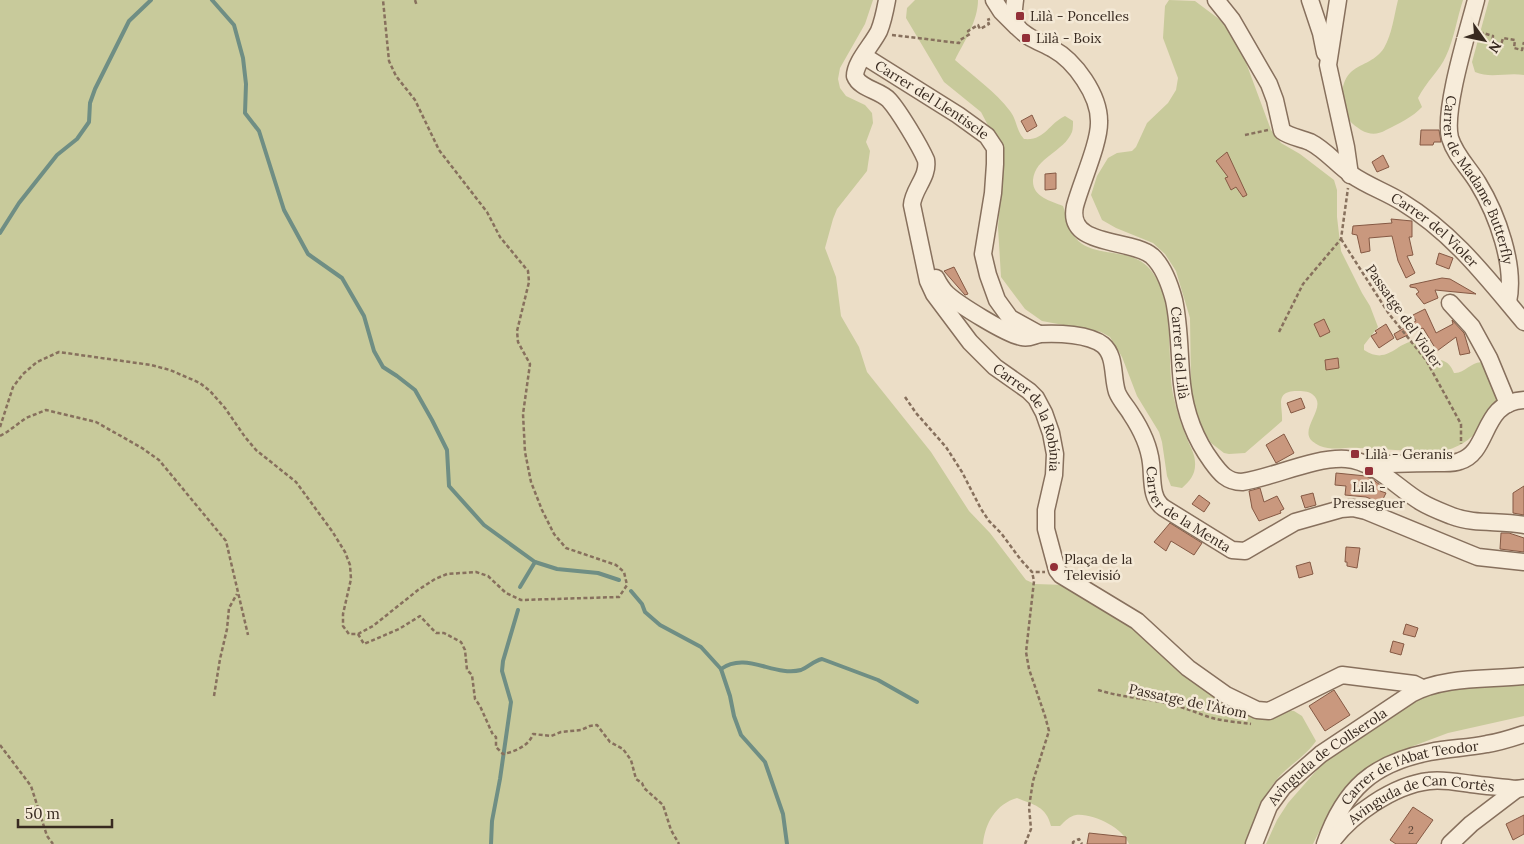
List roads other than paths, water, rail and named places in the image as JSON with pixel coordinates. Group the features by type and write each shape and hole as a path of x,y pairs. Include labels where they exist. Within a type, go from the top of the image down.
{"street":[{"path":"864,56 879,31 887,0"},
{"path":"1015,0 1014,17 1018,27"},
{"name":"Carrer del Violer","path":"1216,0 1232,20 1269,84 1275,100 1280,128 1284,133 1310,142 1350,174 1403,202 1439,229 1471,258 1524,322"},
{"path":"1310,0 1321,33 1346,147 1350,174"},
{"path":"1328,65 1338,0"},
{"name":"Carrer de Madame Butterfly","path":"1476,0 1456,79 1449,129 1453,146 1478,183 1496,218 1503,241 1510,280 1508,302"},
{"path":"995,8 1001,11 1018,27"},
{"name":"Carrer del Lilà","path":"1018,27 1066,56 1080,73 1096,105 1099,128 1075,206 1075,218 1081,229 1090,237 1137,248 1152,256 1162,269 1174,301 1182,385 1187,408 1195,433 1205,452 1226,478 1242,482 1323,461 1338,459 1360,462 1421,502 1455,517 1470,521 1524,526"},
{"name":"Carrer de la Robínia","path":"864,56 856,68 856,80 890,101 926,160 926,170 912,199 912,205 931,288 970,342 995,366 1029,391 1036,398 1044,412 1055,454 1054,475 1045,520 1057,570 1066,579 1137,621 1201,678 1257,710 1269,711 1342,675 1414,684 1422,688"},
{"name":"Carrer del Llentiscle","path":"864,56 958,115 987,136 995,148 996,164 993,193 983,254 997,300 1010,318 1039,334"},
{"name":"Carrer de la Menta","path":"924,258 940,285 953,299 1005,331 1022,338 1039,334 1086,337 1097,341 1105,348 1111,357 1117,392 1148,445 1156,501 1232,550 1245,551 1295,522 1341,509 1353,508 1366,511 1468,554 1478,557 1524,562"},
{"path":"1373,469 1378,464 1460,461 1474,450 1499,410 1516,402 1472,327 1450,303"},
{"path":"1422,688 1441,683 1524,676"},
{"name":"Avinguda de Collserola","path":"1254,844 1269,806 1292,779 1321,754 1422,688"},
{"name":"Carrer de l'Abat Teodor","path":"1325,844 1337,814 1345,801 1374,771 1403,758 1431,751 1488,744 1524,734"},
{"name":"Avinguda de Can Cortès","path":"1330,844 1339,833 1369,807 1393,792 1413,784 1430,780 1520,788"},
{"path":"1450,844 1471,824 1520,788"}],"waterway":[{"path":"0,233 19,203 57,155 77,139 89,122 90,103 95,89 129,21 151,0"},
{"path":"212,0 234,25 243,58 246,84 245,113 259,131 284,210 308,254 342,278 364,316 374,351 383,367 415,390 447,450 449,486 484,525 535,562 557,569 598,573 619,580"},
{"path":"520,587 535,562"},
{"path":"631,591 642,604 645,612 660,625 701,647 721,669 741,735 765,762 783,814 787,844"},
{"path":"491,844 492,821 511,702 502,671 503,661 518,610"},
{"path":"721,669 731,664 750,663 791,671 801,670 822,659 878,680 917,702"}],"place":[{"name":"Lilà - Poncelles","path":"1020,16"},
{"name":"Lilà - Boix","path":"1026,38"},
{"name":"Lilà - Geranis","path":"1355,454"},
{"name":"Lilà - Presseguer","path":"1369,471"},
{"name":"Plaça de la Televisió","path":"1054,567"}]}
